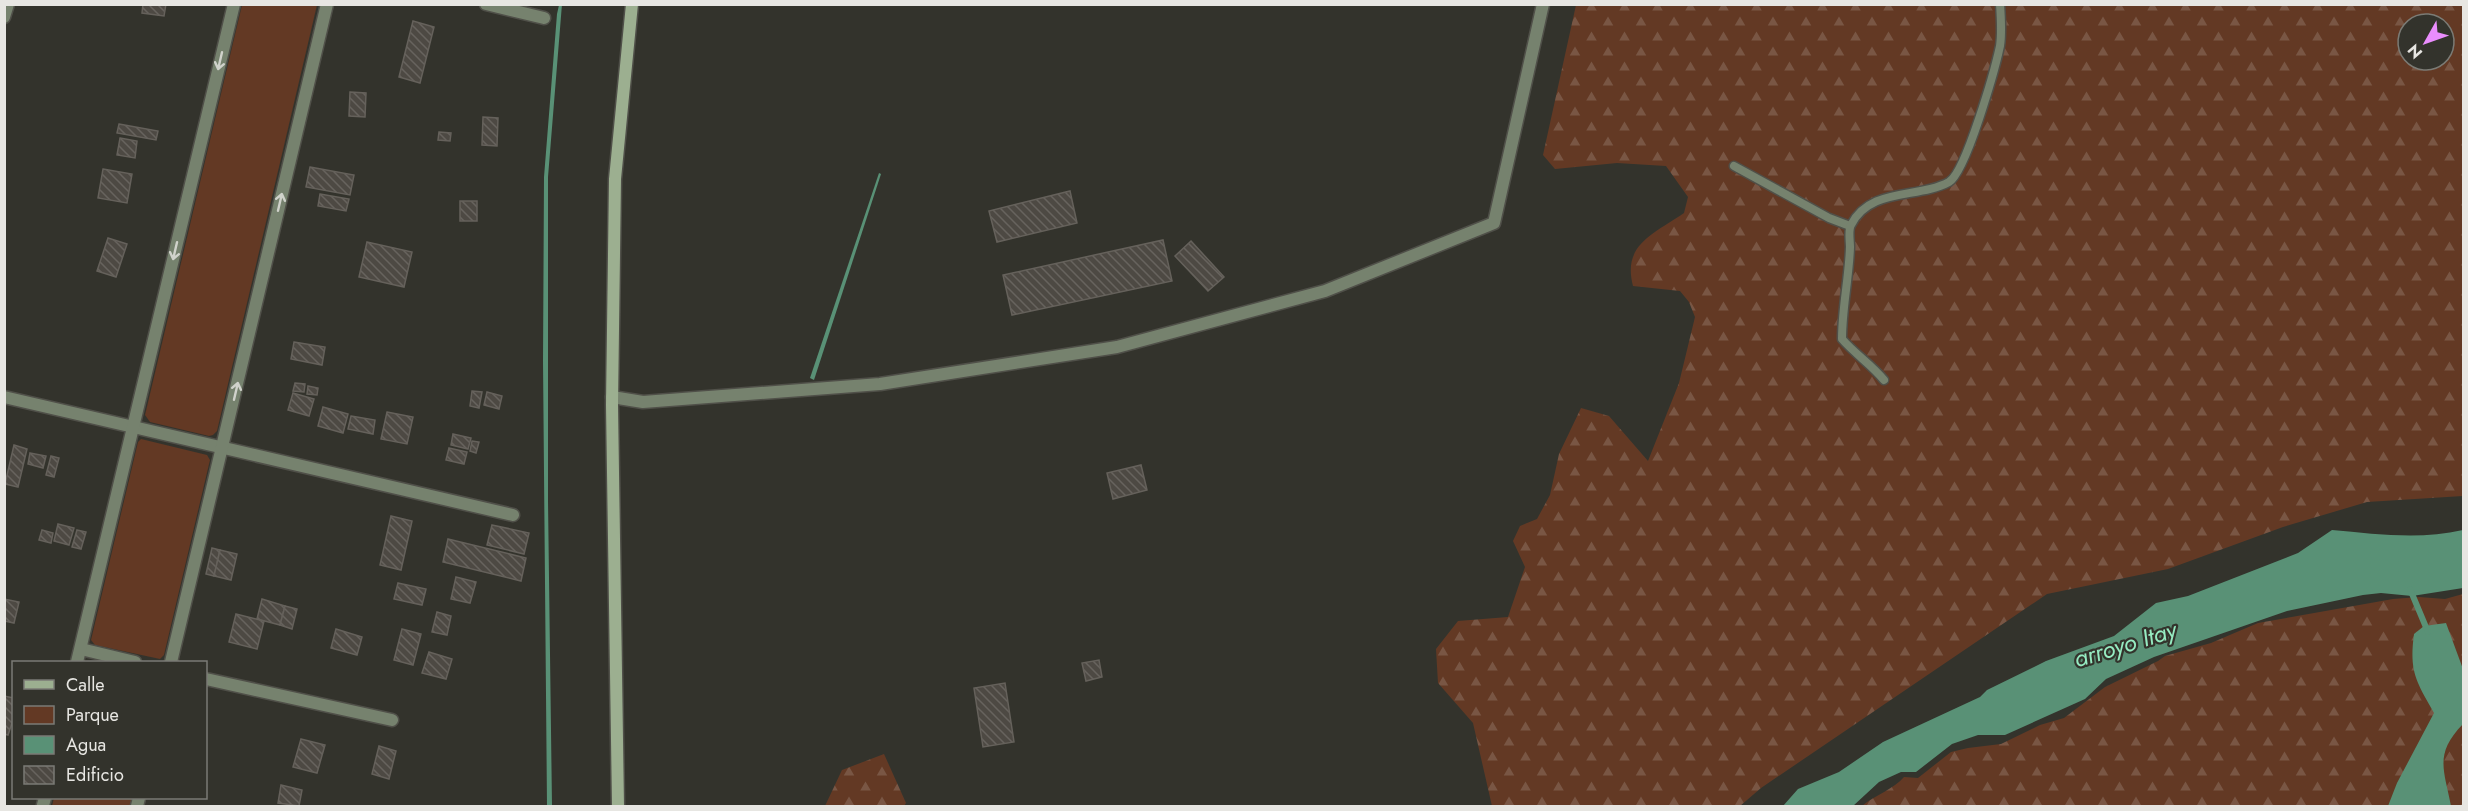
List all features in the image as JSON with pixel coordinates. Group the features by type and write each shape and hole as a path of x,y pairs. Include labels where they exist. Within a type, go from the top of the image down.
{"street":[{"path":"4,17 8,4"},
{"path":"78,661 234,4"},
{"path":"171,661 327,4"},
{"path":"486,4 544,18"},
{"path":"618,807 612,397 615,179 632,4"},
{"path":"612,397 643,402 880,384 1117,347 1325,291 1494,223 1544,4"},
{"path":"4,397 513,515"},
{"path":"81,650 127,661"},
{"path":"207,679 392,720"}],"lane":[{"path":"1884,380 1873,366 1842,339 1842,317 1850,265 1850,226 1865,207 1880,200 1948,182 1957,175 1979,116 2000,44 2000,4"},
{"path":"1734,166 1829,218 1850,226"}],"green space":[{"path":"242,5 317,5 217,431 209,436 150,422 145,415"},
{"path":"1576,5 2463,5 2463,496 2367,502 2283,527 2168,569 2047,594 1761,788 1740,806 1492,806 1473,723 1438,683 1436,649 1458,621 1508,617 1525,567 1513,541 1520,526 1537,519 1550,495 1559,454 1581,408 1609,416 1648,461 1679,383 1695,317 1689,302 1680,291 1633,286 1632,260 1636,250 1652,234 1684,213 1688,197 1666,166 1617,163 1555,169 1543,155"},
{"path":"141,439 207,455 210,460 164,655 160,659 95,645 91,640 138,442"},
{"path":"2463,594 2463,806 1862,806 1904,777 1918,778 1951,752 2001,744 2040,725 2064,718 2105,687 2165,656 2211,643 2258,623 2393,599 2419,597 2445,599"},
{"path":"884,754 906,803 904,806 825,806 842,770"},
{"path":"54,799 132,799 130,806 52,806"}],"water":[{"path":"562,4 548,177 548,501 552,806 547,806 543,361 544,177 557,14 559,5"},
{"path":"879,173 881,174 814,380 810,378"},
{"name":"arroyo Itay","path":"2332,530 2431,535 2463,530 2463,588 2412,596 2381,593 2363,595 2287,611 2154,657 2106,679 2085,699 2005,735 1978,735 1952,744 1916,772 1901,772 1879,782 1853,806 1783,806 1798,789 1839,772 1883,742 1980,697 1987,690 2046,661 2114,636 2156,603 2188,596 2298,553"},
{"path":"2446,623 2463,669 2463,724 2448,744 2444,762 2451,806 2388,806 2397,783 2434,713 2415,676 2412,658 2414,634 2424,626"}],"building":[{"path":"143,4 166,4 164,16 142,13"},
{"path":"413,21 434,27 420,83 399,77"},
{"path":"350,92 366,93 365,117 349,116"},
{"path":"483,117 498,118 497,146 482,145"},
{"path":"119,124 158,131 156,140 117,133"},
{"path":"439,132 451,133 450,141 438,140"},
{"path":"120,138 137,141 135,158 117,155"},
{"path":"310,167 354,175 350,195 306,187"},
{"path":"103,169 132,174 127,203 98,198"},
{"path":"1070,191 1077,223 997,242 989,211"},
{"path":"320,194 349,199 346,211 318,206"},
{"path":"460,201 477,201 477,221 460,221"},
{"path":"108,238 127,244 116,277 97,271"},
{"path":"1163,240 1172,281 1012,315 1003,275"},
{"path":"1191,241 1224,277 1208,291 1175,256"},
{"path":"367,242 412,252 404,287 359,277"},
{"path":"294,342 325,347 322,365 291,359"},
{"path":"295,383 305,384 304,392 293,391"},
{"path":"308,386 318,388 317,395 307,394"},
{"path":"472,391 482,392 479,408 470,406"},
{"path":"487,392 502,396 499,409 484,405"},
{"path":"293,393 314,399 309,416 288,410"},
{"path":"323,407 348,414 343,433 318,426"},
{"path":"387,412 413,417 407,444 381,439"},
{"path":"351,416 375,420 373,434 348,429"},
{"path":"453,434 471,438 468,449 451,445"},
{"path":"472,441 479,442 476,453 470,451"},
{"path":"14,445 27,449 18,487 5,484"},
{"path":"449,448 467,452 464,464 446,460"},
{"path":"30,453 46,456 43,468 28,464"},
{"path":"51,456 59,458 54,477 46,475"},
{"path":"1141,465 1147,490 1113,499 1107,473"},
{"path":"391,516 412,521 401,570 380,565"},
{"path":"58,524 74,528 69,545 54,541"},
{"path":"492,525 529,533 524,554 487,545"},
{"path":"42,530 53,533 51,543 39,540"},
{"path":"77,530 86,532 81,549 72,547"},
{"path":"448,539 526,558 521,581 443,562"},
{"path":"212,548 220,550 214,576 206,574"},
{"path":"220,550 237,554 231,580 214,576"},
{"path":"456,577 476,582 470,603 451,599"},
{"path":"398,583 426,589 422,605 394,599"},
{"path":"4,599 19,602 14,623 4,621"},
{"path":"262,599 285,606 280,625 257,619"},
{"path":"285,606 297,609 292,629 280,625"},
{"path":"437,612 451,616 447,635 432,632"},
{"path":"236,614 264,621 257,649 229,642"},
{"path":"336,629 362,637 357,655 331,648"},
{"path":"402,629 421,634 413,665 394,660"},
{"path":"429,652 452,659 446,679 422,673"},
{"path":"1099,660 1102,677 1086,681 1082,663"},
{"path":"1005,683 1014,742 983,747 974,688"},
{"path":"4,696 12,698 12,723 8,735 4,734"},
{"path":"301,739 325,745 317,773 293,767"},
{"path":"379,746 396,751 389,779 372,774"},
{"path":"281,785 302,790 299,806 278,803"}],"waterway":[{"path":"2410,589 2428,632"}]}
